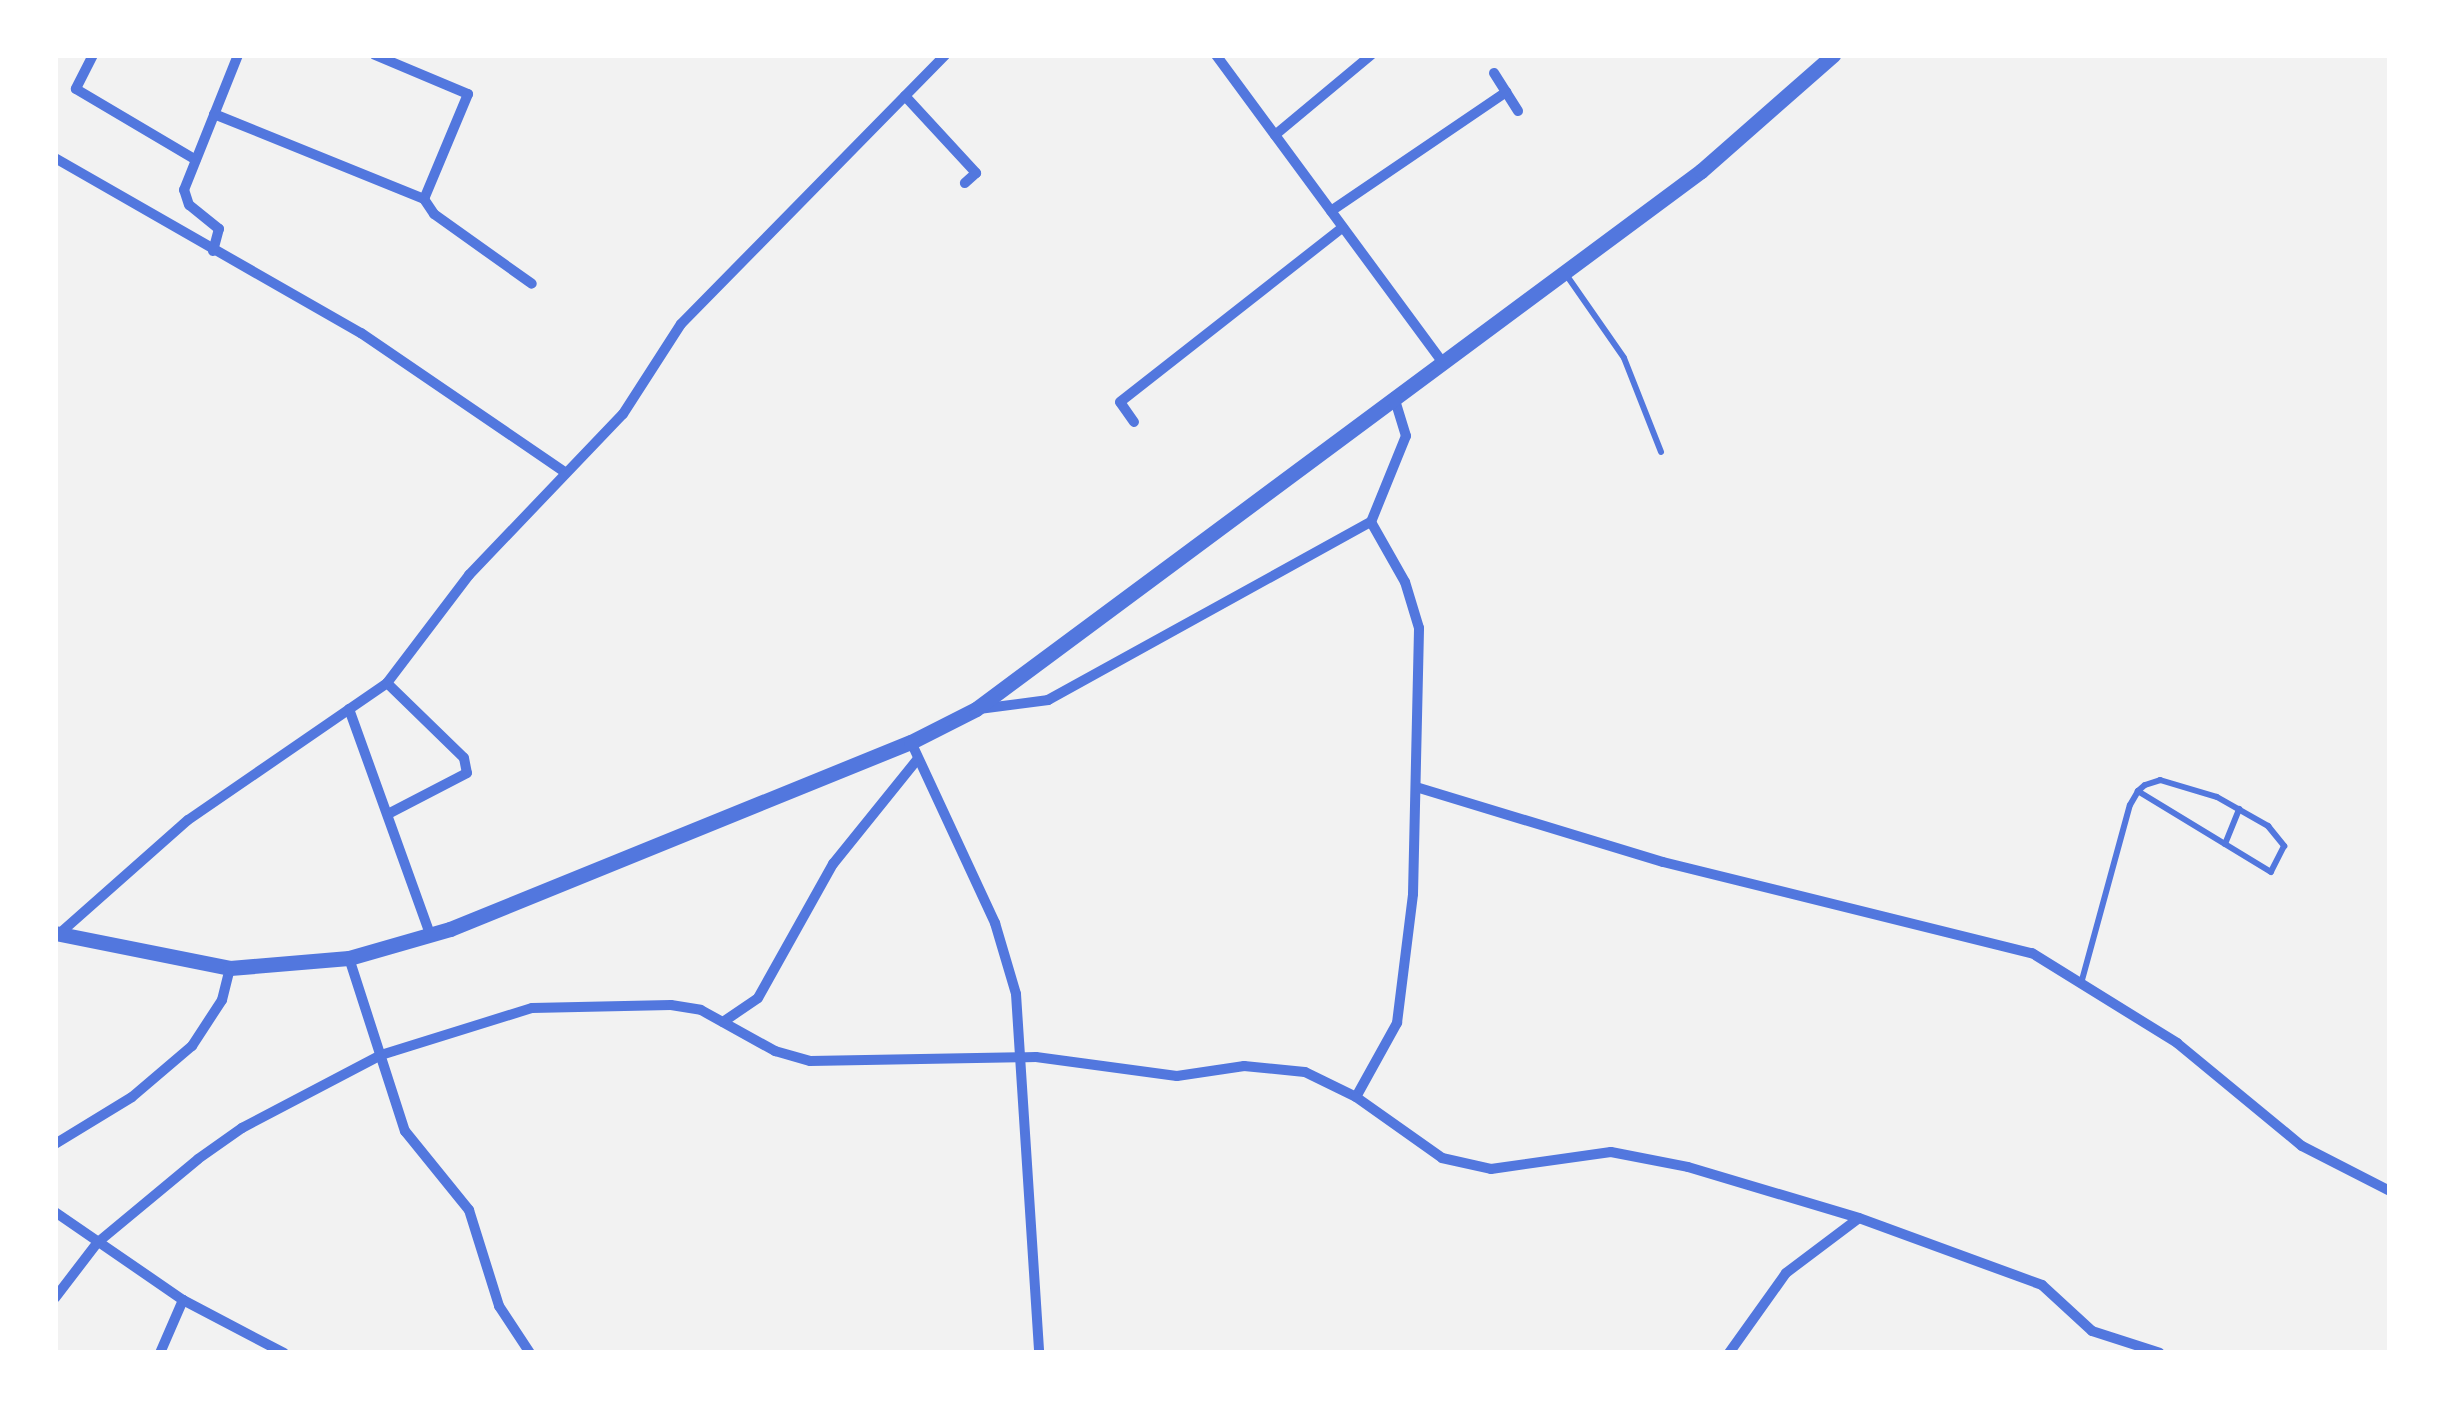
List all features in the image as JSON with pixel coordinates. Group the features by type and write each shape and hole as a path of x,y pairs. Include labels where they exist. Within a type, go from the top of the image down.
{"street":[{"path":"93,55 76,90 196,160"},
{"path":"213,251 219,228 189,205 184,190 238,55"},
{"path":"375,55 468,94 424,199"},
{"path":"56,934 188,820 387,683 470,574 563,471 590,453 623,414 681,324 945,55"},
{"path":"1274,134 1371,55"},
{"path":"56,934 230,968 350,958 430,934 911,742 976,709 1564,272 1750,132 1833,55"},
{"path":"1218,56 1442,361"},
{"path":"1494,74 1518,111"},
{"path":"1331,211 1506,92"},
{"path":"906,96 976,173 965,183"},
{"path":"214,114 424,199 434,214 532,284"},
{"path":"55,158 361,333 563,471"},
{"path":"1134,422 1120,402 1343,227"},
{"path":"976,709 1048,700 1371,522 1406,436 1394,397"},
{"path":"1356,1097 1397,1023 1406,981 1416,787 1419,628 1406,582 1371,522"},
{"path":"387,683 464,758 467,773 388,814"},
{"path":"349,709 430,934"},
{"path":"911,742 995,923 1016,994 1039,1353"},
{"path":"723,1022 758,998 833,864 917,760"},
{"path":"1416,787 1663,862 1966,934 2032,954 2082,980 2177,1043 2302,1146 2390,1191"},
{"path":"350,958 405,1131 469,1210 499,1306 530,1353"},
{"path":"55,1144 132,1097 192,1046 222,1000 230,968"},
{"path":"55,1297 97,1243 242,1128 380,1055 532,1008 671,1005 723,1022 775,1051 810,1061 1036,1057 1176,1076 1274,1066 1356,1097 1430,1150 1467,1164 1520,1168 1626,1154 1858,1218 2042,1285 2092,1332 2160,1353"},
{"path":"55,1212 184,1300 284,1353"},
{"path":"1728,1353 1786,1273 1858,1218"},
{"path":"160,1353 184,1300"}],"lane":[{"path":"1564,272 1624,358 1662,452"},
{"path":"2082,980 2138,792 2160,780 2239,809 2268,826 2284,846 2271,872 2138,792"},
{"path":"2225,844 2239,809"}]}
